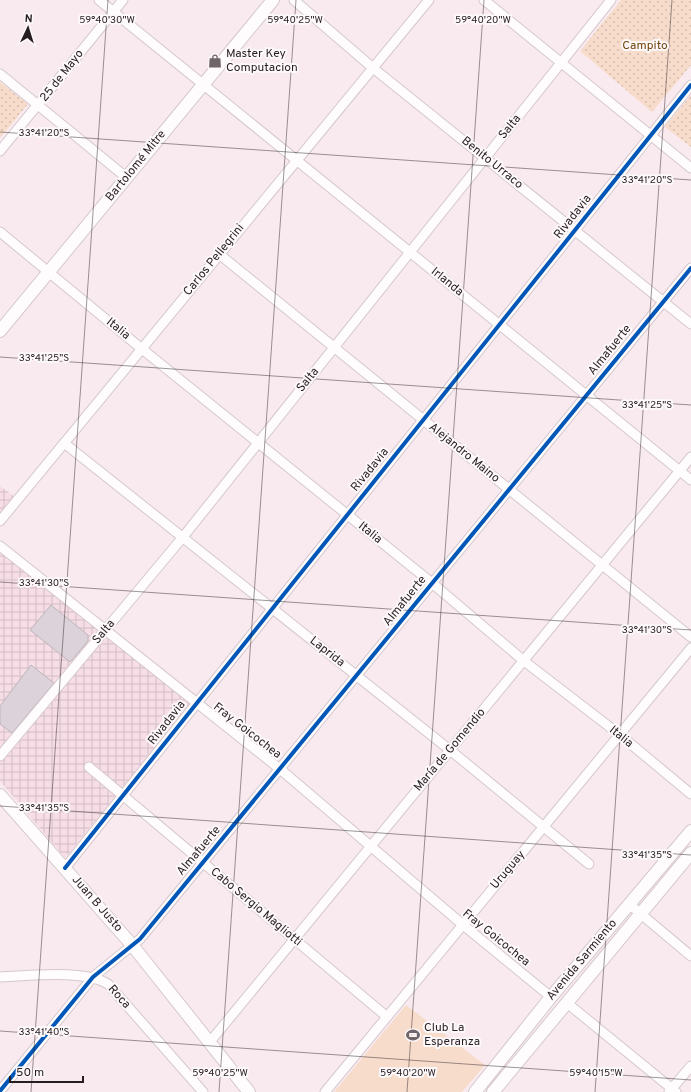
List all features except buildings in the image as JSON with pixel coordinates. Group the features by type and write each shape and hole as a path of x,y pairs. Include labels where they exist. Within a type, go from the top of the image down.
{"main road":[{"name":"Bartolomé Mitre","path":"0,332 273,0"},
{"name":"Juan B Justo","path":"0,795 132,945 209,1043 243,1090"},
{"name":"Avenida Sarmiento","path":"475,1092 551,997 691,831"},
{"name":"Avenida Sarmiento","path":"494,1092 691,854"}],"street":[{"name":"Irlanda","path":"99,0 691,480"},
{"name":"25 de Mayo","path":"0,151 123,0"},
{"name":"Benito Urraco","path":"294,0 373,68 486,157 691,324"},
{"name":"Carlos Pellegrini","path":"0,521 429,0"},
{"path":"484,0 691,168"},
{"name":"Salta","path":"0,756 182,537 612,0"},
{"path":"0,74 127,178"},
{"name":"Rivadavia","path":"64,868 691,85"},
{"name":"Italia","path":"0,232 142,349 348,514 524,661 620,735 691,794"},
{"name":"Alejandro Maino","path":"219,254 691,637"},
{"name":"Almafuerte","path":"132,945 140,939 691,268"},
{"name":"Laprida","path":"64,443 357,675 589,864"},
{"name":"María de Gomendio","path":"209,1043 691,457"},
{"name":"Fray Goicochea","path":"0,546 195,703 280,769 370,847 551,997"},
{"name":"Uruguay","path":"325,1092 386,1016 691,648"},
{"name":"Cabo Sergio Magliotti","path":"89,767 386,1016"},
{"path":"629,904 691,956"},
{"path":"0,1091 93,978 132,945"},
{"name":"Roca","path":"0,977 75,975 93,978 108,984 203,1092"},
{"path":"567,1003 672,1091 691,1066"}],"shaded area":[{"path":"0,486 15,497 0,514"},
{"path":"0,551 191,704 65,858 0,781"}],"green space":[{"name":"Campito","path":"621,0 691,0 691,65 652,112 580,51"},
{"path":"0,82 28,104 0,138"},
{"path":"691,95 691,147 665,127"},
{"name":"Club La Esperanza","path":"406,1005 485,1065 462,1092 334,1092"}],"cycle path":[{"path":"65,868 691,85"},
{"path":"0,1091 93,977 140,939 691,268"}],"place":[{"name":"Master Key Computacion","path":"215,61"},
{"name":"Club La Esperanza","path":"413,1035"}]}
